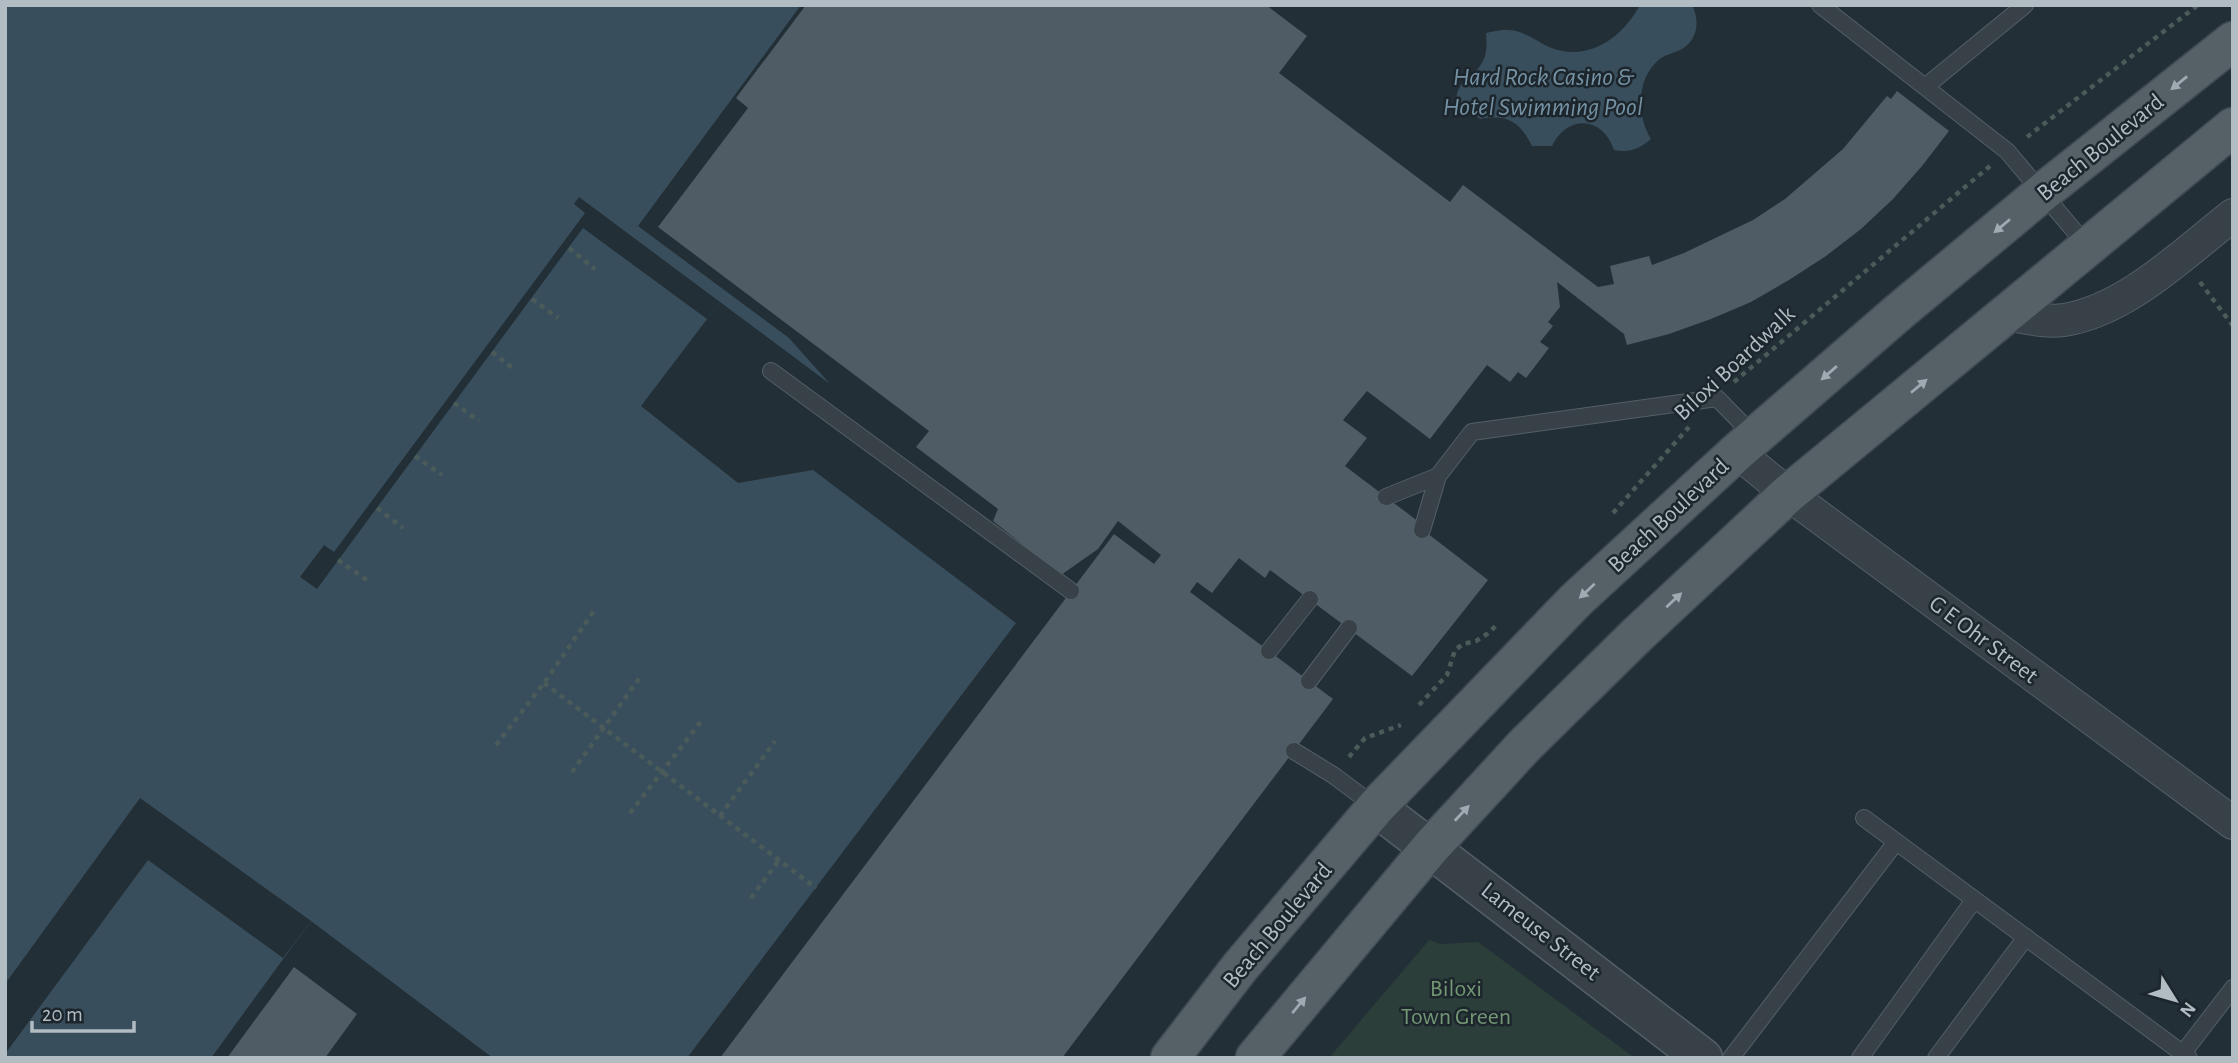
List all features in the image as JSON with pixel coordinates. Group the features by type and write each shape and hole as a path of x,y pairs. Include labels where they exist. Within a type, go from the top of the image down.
{"main road":[{"name":"Beach Boulevard","path":"1170,1058 1240,967 1376,807 1576,600 1746,444 1900,311 2043,192 2233,41"},
{"path":"1255,1058 1431,847 1525,746 1618,653 1788,494 2233,127"}],"street":[{"path":"2005,314 2062,321 2088,314 2138,288 2233,215"},
{"name":"G E Ohr Street","path":"1746,444 1788,494 2233,823"},
{"name":"Lameuse Street","path":"1376,807 1703,1058"}],"lane":[{"path":"1820,5 2007,152 2087,246"},
{"path":"1925,87 2025,5"},
{"path":"771,371 1071,591"},
{"path":"1422,530 1438,476 1472,432 1717,398 1746,444"},
{"path":"1386,497 1438,476"},
{"path":"1269,651 1310,599"},
{"path":"1309,681 1349,628"},
{"path":"1294,751 1333,775 1376,807"},
{"path":"1864,818 2186,1056 2233,988"},
{"path":"1731,1058 1896,842"},
{"path":"1860,1058 1975,900"},
{"path":"1936,1058 2026,937"}],"path":[{"name":"Biloxi Boardwalk","path":"1610,516 1669,447 1746,370 2007,152 2198,5"},
{"path":"569,248 595,268"},
{"path":"2180,257 2233,326"},
{"path":"532,299 558,318"},
{"path":"492,352 516,370"},
{"path":"454,403 479,421"},
{"path":"415,456 442,475"},
{"path":"377,508 403,527"},
{"path":"338,560 367,580"},
{"path":"496,745 544,683 596,608"},
{"path":"1415,710 1447,675 1455,650 1487,634 1506,616"},
{"path":"572,772 641,676"},
{"path":"544,683 816,888"},
{"path":"631,813 703,719"},
{"path":"1333,775 1365,738 1399,727 1407,719"},
{"path":"720,816 775,741"},
{"path":"751,898 779,860"}],"green space":[{"name":"Biloxi Town Green","path":"1429,940 1441,944 1478,942 1635,1058 1329,1058"}],"water":[{"path":"5,5 801,5 638,226 789,338 830,384 720,302 641,406 738,483 813,470 1016,623 687,1058 493,1058 311,921 211,1058 5,1058"},
{"name":"Hard Rock Casino & Hotel Swimming Pool","path":"1640,5 1692,5 1697,23 1694,35 1687,45 1661,58 1647,75 1641,108 1651,139 1642,145 1629,150 1614,150 1602,131 1594,125 1584,123 1566,128 1552,146 1532,146 1511,121 1480,119 1470,110 1457,108 1458,91 1479,68 1484,58 1486,33 1514,30 1549,47 1577,52 1590,49 1614,37 1633,17"}],"pier":[{"path":"579,197 720,302 707,319 583,228 317,589 300,577 324,545 334,552 585,213 574,204"},
{"path":"140,798 311,921 283,958 148,860 5,1054 5,984"}],"building":[{"path":"806,5 1266,5 1307,36 1279,73 1450,202 1463,185 1598,287 1614,284 1610,266 1649,256 1652,265 1753,220 1785,199 1843,149 1887,96 1891,99 1897,91 1949,131 1893,199 1861,229 1826,256 1751,302 1669,334 1627,345 1624,334 1557,282 1560,307 1548,322 1553,326 1540,342 1549,348 1526,378 1518,372 1510,382 1487,365 1430,439 1367,391 1343,420 1367,438 1345,466 1419,522 1414,523 1488,580 1412,676 1270,570 1265,578 1239,558 1212,593 1197,582 1190,592 1333,699 1062,1058 720,1058 1114,534 1154,564 1161,555 1118,521 1098,549 1061,575 993,521 998,509 916,447 929,431 658,227 748,108 736,98"},
{"path":"294,967 357,1014 325,1058 227,1058"}]}
